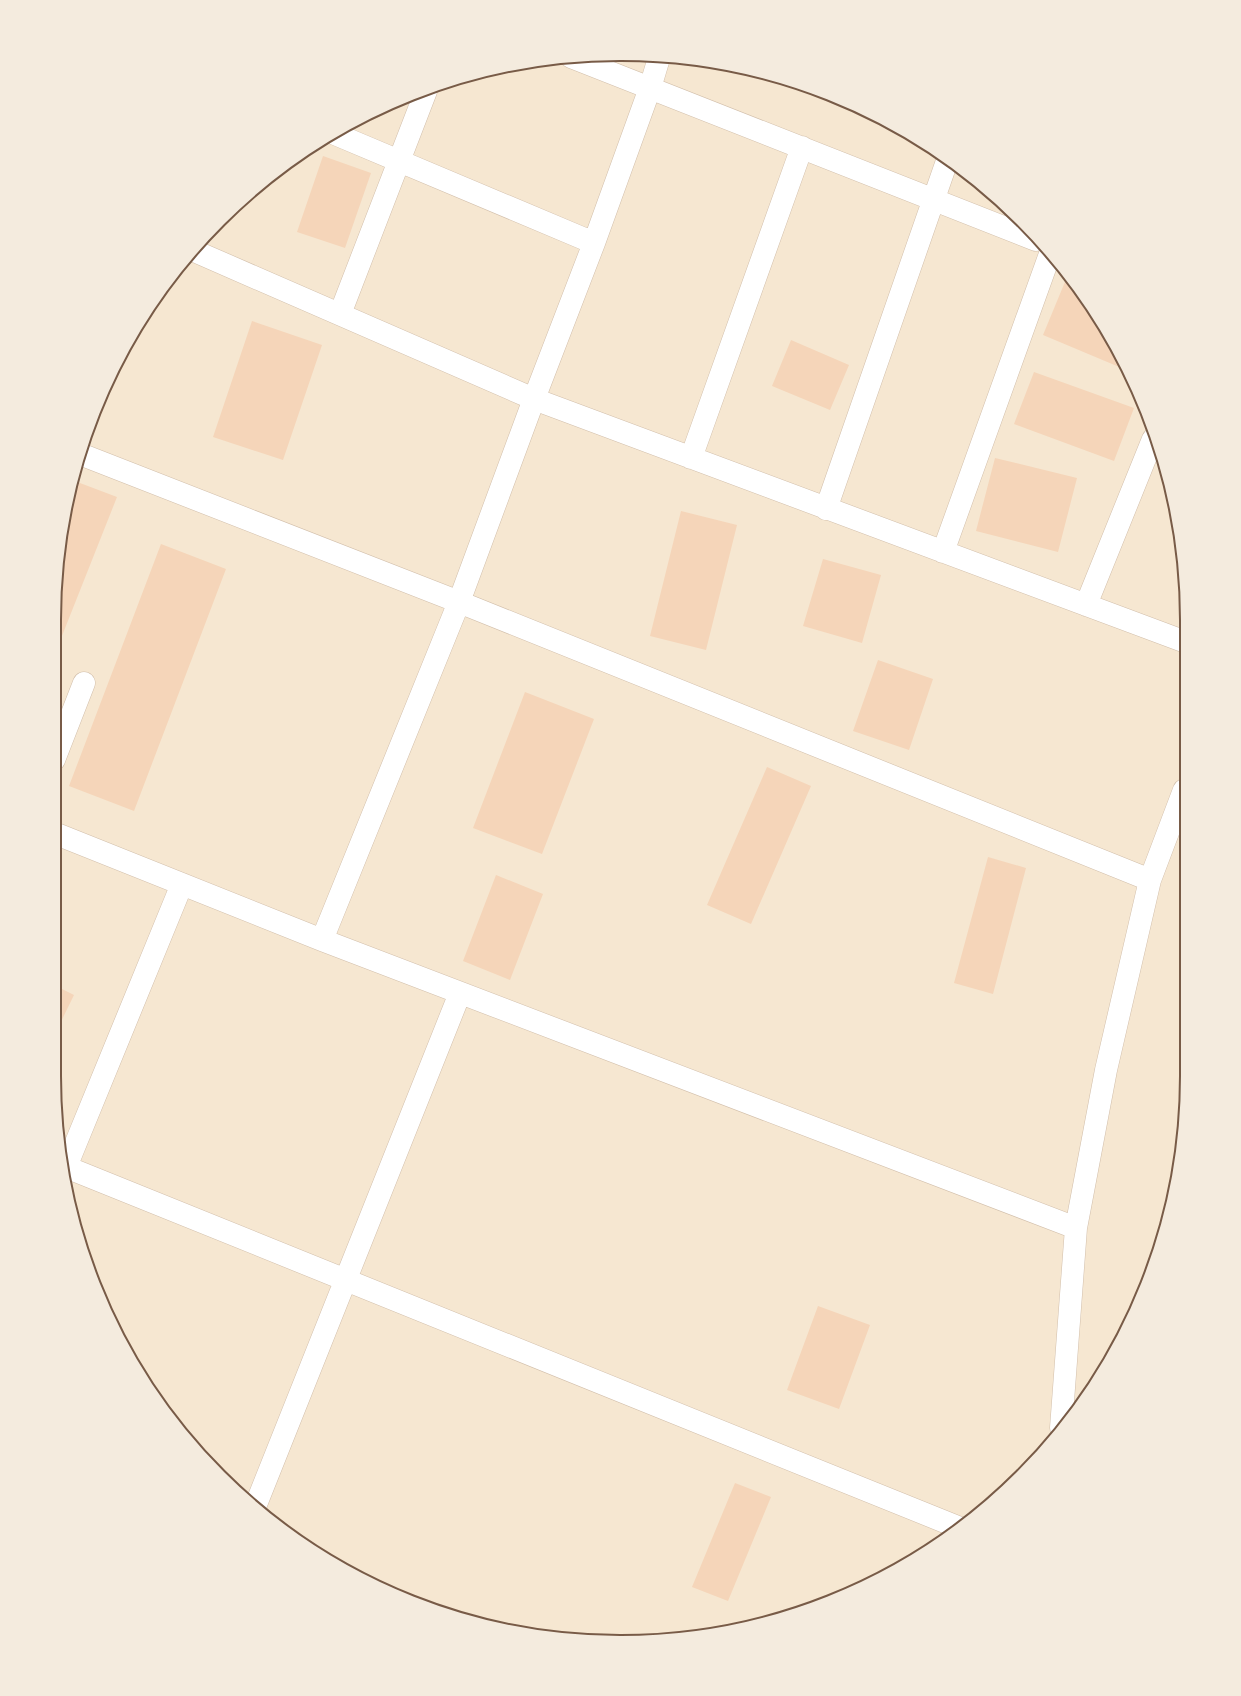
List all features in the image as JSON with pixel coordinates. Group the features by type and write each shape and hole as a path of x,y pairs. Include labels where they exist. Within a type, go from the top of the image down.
{"street":[{"path":"584,62 1026,236"},
{"path":"322,940 459,602 534,399 594,243 650,88 657,62"},
{"path":"340,314 423,98"},
{"path":"340,136 594,243"},
{"path":"691,458 802,147"},
{"path":"826,509 935,200 946,166"},
{"path":"199,253 534,399 1180,640"},
{"path":"943,552 1048,260"},
{"path":"1086,605 1151,444"},
{"path":"86,456 459,602 1150,880"},
{"path":"61,742 84,683"},
{"path":"1062,1419 1076,1228 1106,1070 1150,880 1180,801"},
{"path":"61,836 322,940 1076,1228"},
{"path":"68,1162 182,884"},
{"path":"257,1500 460,993"},
{"path":"69,1168 953,1525"}],"shaded area":[{"path":"584,62 657,62 730,72 765,80 835,104 868,119 931,155 961,177 1016,225 1041,252 1086,310 1122,373 1137,406 1161,476 1175,547 1179,584 1180,620 1179,1112 1169,1185 1161,1220 1137,1290 1122,1323 1086,1386 1064,1416 1016,1471 989,1496 931,1541 868,1577 835,1592 765,1616 694,1630 657,1634 620,1635 584,1634 547,1630 476,1616 406,1592 341,1560 310,1541 280,1519 225,1471 200,1444 155,1386 119,1323 104,1290 91,1255 80,1220 72,1185 62,1112 61,620 62,584 72,511 80,476 104,406 136,341 155,310 200,252 225,225 252,200 310,155 341,136 406,104 441,91 476,80 547,66"}],"building":[{"path":"323,156 371,173 345,248 297,232"},
{"path":"1065,282 1086,310 1119,367 1043,335"},
{"path":"252,321 322,345 283,460 213,437"},
{"path":"791,340 849,365 830,410 772,386"},
{"path":"1034,372 1134,408 1114,461 1014,424"},
{"path":"995,458 1077,478 1058,552 976,531"},
{"path":"79,482 117,497 61,638 62,584 66,547"},
{"path":"681,511 737,525 706,650 650,636"},
{"path":"161,544 226,569 134,811 69,786"},
{"path":"823,559 881,575 862,643 803,626"},
{"path":"878,660 933,679 909,750 853,731"},
{"path":"525,692 594,719 542,854 473,828"},
{"path":"767,767 811,786 751,924 707,905"},
{"path":"988,857 1026,868 993,994 954,983"},
{"path":"496,875 543,894 510,980 463,961"},
{"path":"61,988 74,995 61,1022"},
{"path":"818,1306 870,1325 839,1409 787,1390"},
{"path":"735,1483 771,1497 728,1601 692,1587"}]}
